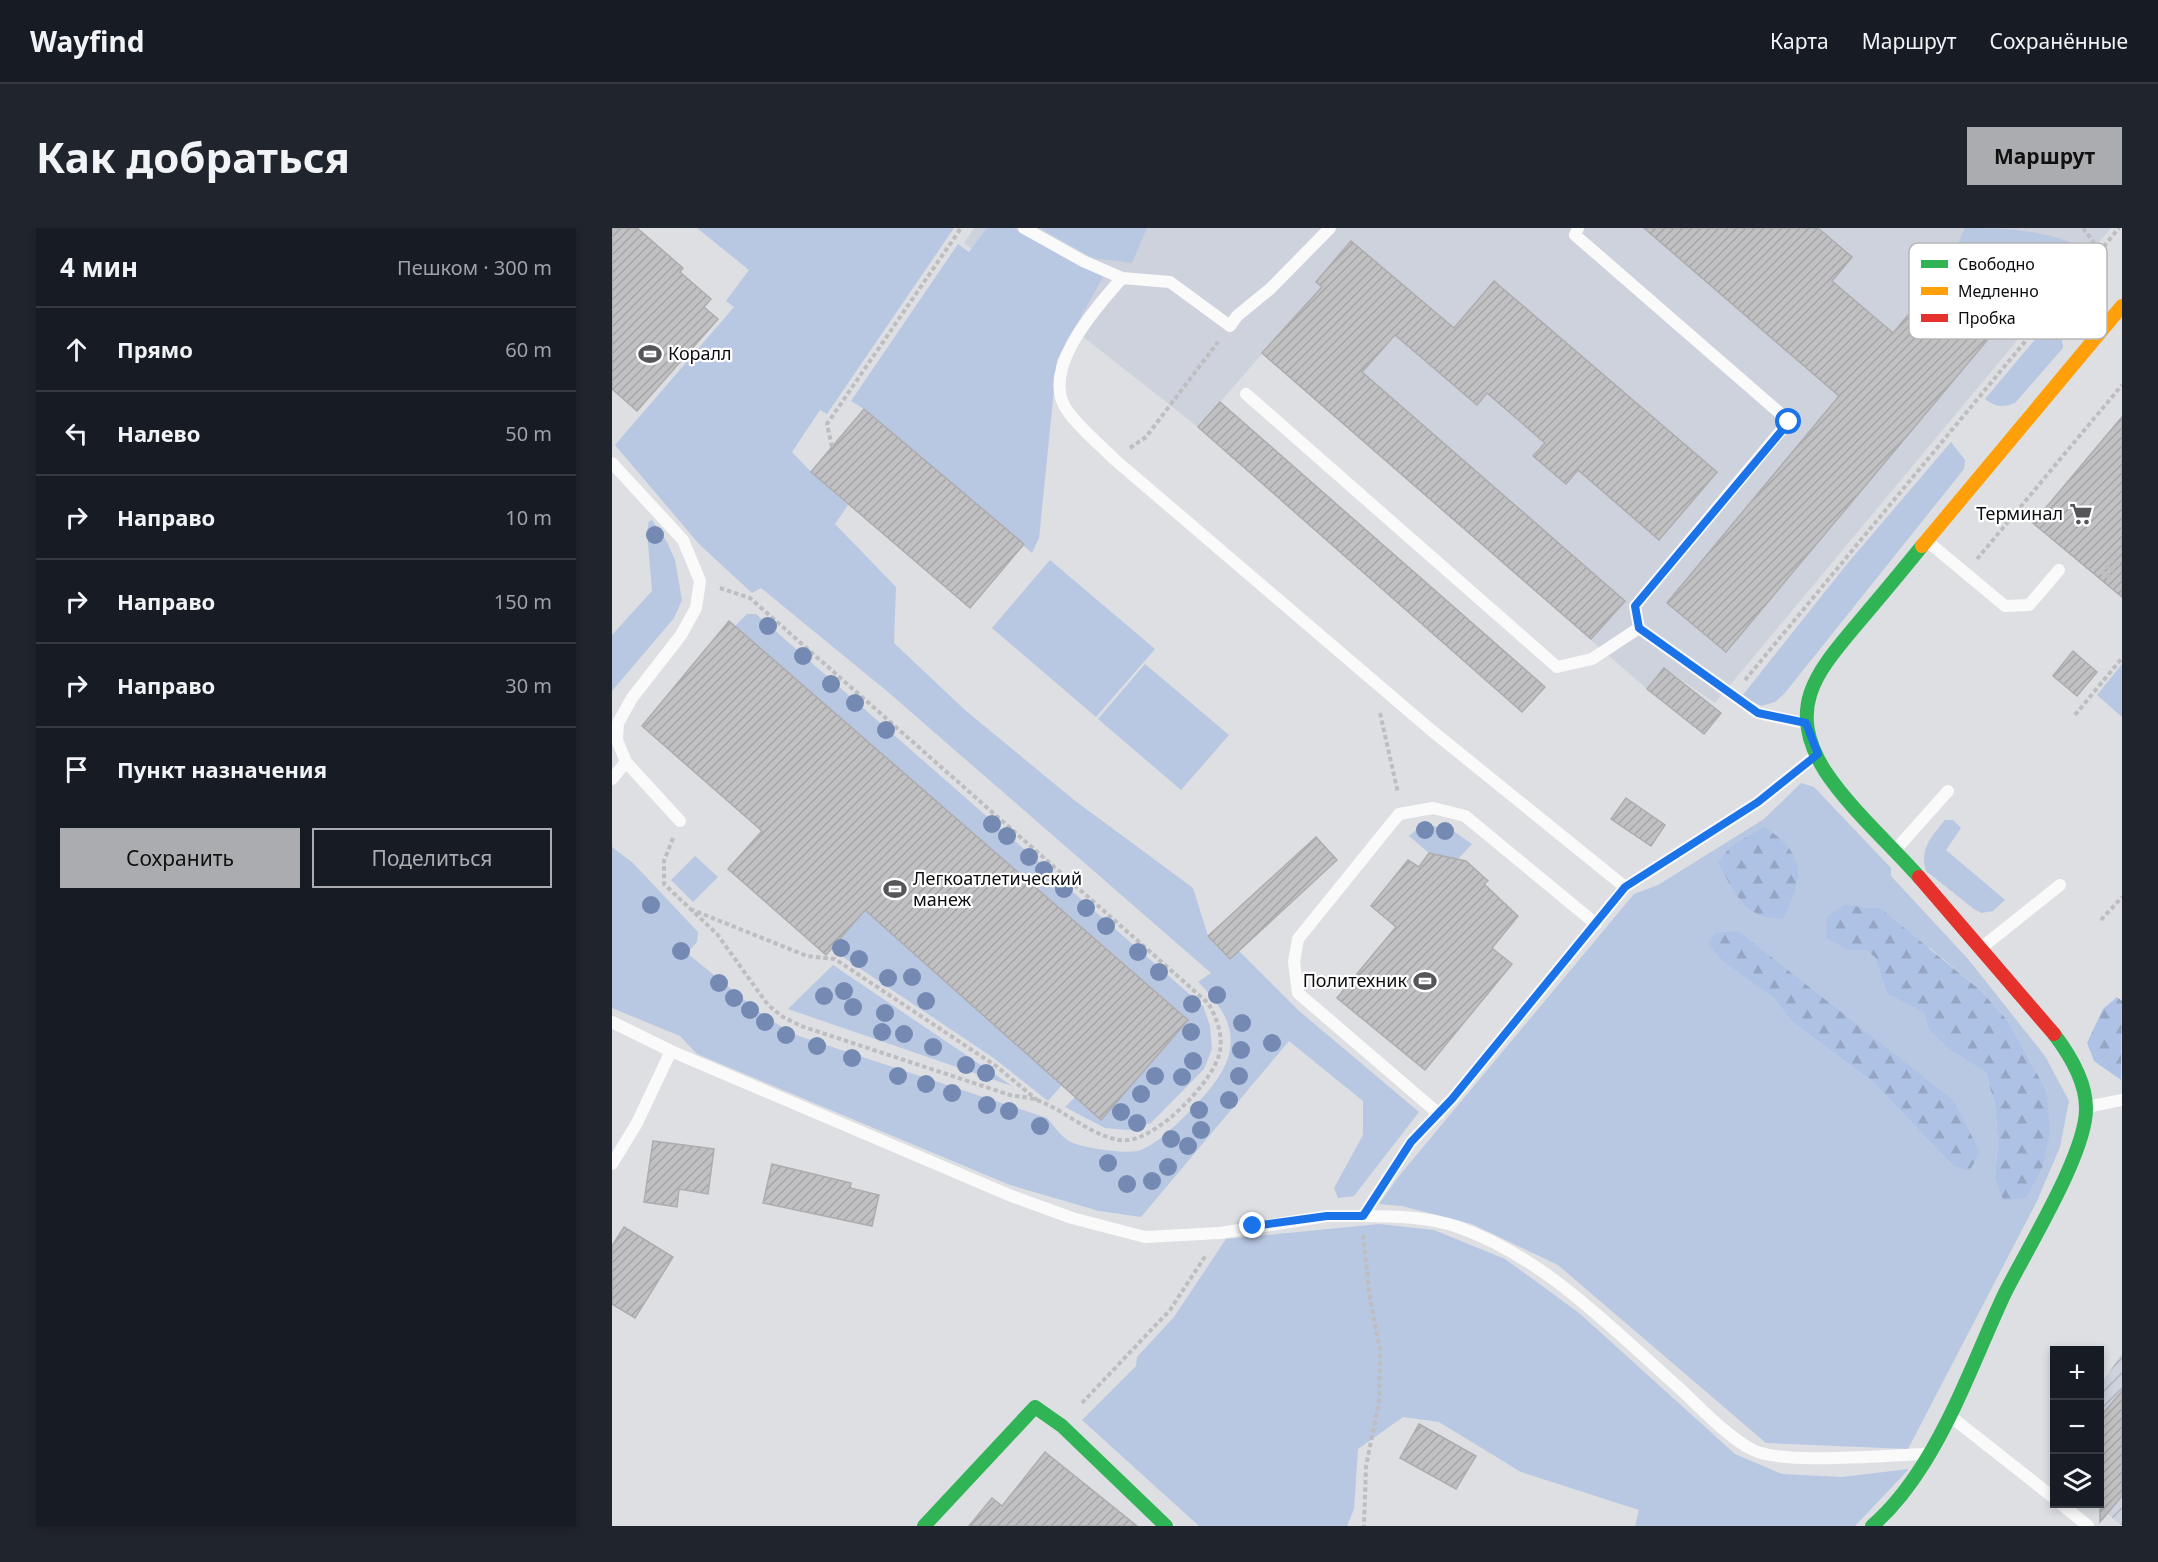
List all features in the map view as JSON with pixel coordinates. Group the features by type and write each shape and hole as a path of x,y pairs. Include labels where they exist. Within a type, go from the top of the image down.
{"street":[{"path":"2107,324 2122,306"},
{"path":"1879,1524 1902,1496 1929,1454 1949,1415 2007,1288 2078,1148 2086,1108 2082,1085 2051,1030 1895,850 1846,799 1818,754 1806,723 1807,706 1821,669 2094,339"},
{"path":"924,1526 1035,1407 1062,1426 1166,1526"}],"lane":[{"path":"1024,228 1083,261 1122,278 1170,282 1230,326 1237,316 1270,290 1330,228"},
{"path":"1578,228 1575,235 1789,422 1635,606 1639,628 1758,713 1806,723"},
{"path":"1122,278 1077,332 1064,363 1061,392 1067,412 1114,459 1431,730 1625,887"},
{"path":"1246,394 1557,667 1592,659 1639,628"},
{"path":"612,463 683,540 700,581 696,608 681,635 632,698 618,723 617,740 626,762 680,821"},
{"path":"1926,540 2005,606 2029,605 2058,570"},
{"path":"1363,1216 1411,1142 1439,1114 1625,887 1758,802 1818,754"},
{"path":"612,779 626,762"},
{"path":"1895,850 1948,791"},
{"path":"1439,1114 1298,993 1294,962 1298,939 1399,814 1433,808 1465,816 1596,924"},
{"path":"1981,948 2060,885"},
{"path":"612,1022 671,1051 1010,1195 1072,1218 1145,1237 1220,1233 1297,1220 1363,1216 1394,1216 1457,1226 1513,1252 1564,1285 1722,1427 1753,1450 1781,1458 1929,1454"},
{"path":"612,1164 637,1123 671,1051"},
{"path":"2086,1108 2122,1100"},
{"path":"1949,1415 2050,1494"},
{"path":"2067,1508 2088,1526"}],"path":[{"path":"832,447 826,424 961,228"},
{"path":"2082,228 2094,243"},
{"path":"2107,243 2119,228"},
{"path":"1146,437 1230,326"},
{"path":"1732,696 2027,339"},
{"path":"1965,574 2122,385"},
{"path":"2102,574 2121,550"},
{"path":"2106,577 2122,559"},
{"path":"687,908 807,956 835,959 996,1066 1037,1100 1094,1133 1122,1141 1144,1136 1159,1128 1210,1076 1220,1054 1220,1031 1216,1017 1208,1003 750,598 700,581"},
{"path":"2075,715 2122,658"},
{"path":"1371,677 1398,792"},
{"path":"680,821 664,861 664,884 717,934 768,1005 783,1017 801,1026 988,1088 1037,1100"},
{"path":"2101,920 2122,897"},
{"path":"1363,1216 1370,1299 1380,1350 1379,1402 1366,1466 1364,1526"},
{"path":"1077,1409 1170,1310 1220,1233"}],"shaded area":[{"path":"697,228 954,228 827,414 820,410 792,452 848,505 835,524 896,587 894,643 965,710 1074,800 1193,888 1208,936 1229,959 1239,951 1298,1010 1419,1112 1354,1196 1338,1198 1334,1188 1363,1135 1363,1101 1289,1041 1141,1217 1099,1211 1010,1185 697,1054 680,1036 612,1008 612,847 633,863 698,932 697,942 687,953 763,1015 793,1034 1047,1118 1063,1136 1075,1144 1127,1152 1147,1147 1172,1129 1204,1096 1225,1065 1230,1049 1230,1034 1225,1018 1215,1000 1198,982 1211,973 888,692 761,588 752,593 699,544 615,445 734,307 726,301 749,270"},
{"path":"974,228 2111,228 2098,243 1909,243 1909,339 2018,339 1715,703 1664,668 1647,689 1262,354 1198,427 964,243"},
{"path":"987,228 1013,228 1104,275 1057,360 1039,538 1032,553 864,409 851,401 958,244 969,252"},
{"path":"1039,228 1147,228 1132,263 1093,258"},
{"path":"1965,228 2030,232 2073,243 1958,243"},
{"path":"2036,339 2062,339 2063,348 2015,403 1999,406 1985,399"},
{"path":"1951,442 1965,460 1964,469 1784,694 1775,702 1761,706 1742,696 1847,564"},
{"path":"652,520 667,542 675,560 682,600 674,618 612,691 612,635 652,591 647,531 649,521"},
{"path":"1050,560 1155,649 1096,717 992,628"},
{"path":"747,614 756,614 1203,1006 1210,1026 1212,1049 1204,1069 1151,1123 1128,1130 1105,1128 1065,1107 1075,1097 1101,1120 1188,1019 735,626"},
{"path":"1145,664 1229,735 1181,790 1098,719"},
{"path":"2122,664 2122,717 2097,695"},
{"path":"1801,783 1814,787 1891,868 1891,876 1968,959 2045,1056 2069,1101 2060,1147 2037,1201 1908,1449 1766,1443 1558,1265 1472,1224 1402,1206 1379,1204 1399,1176 1634,894 1658,885 1764,819","holes":["1930,948 1980,990 2008,1021 2046,1090 1995,1177 1998,1142 1995,1105 1986,1073 1952,1051 1926,1013 1887,994 1875,957 1866,950","1750,978 1968,1132 1980,1153 1952,1165 1873,1082 1791,1021 1774,998"]},
{"path":"1945,820 1953,820 1961,828 1946,850 2005,900 1993,911 1981,913 1974,909 1926,871 1924,856 1928,843"},
{"path":"1433,826 1452,830 1472,844 1458,859 1429,853 1409,836 1417,829"},
{"path":"695,856 718,877 693,902 671,880"},
{"path":"865,910 1062,1085 1048,1101 995,1059 831,949"},
{"path":"833,965 1012,1086 788,1009"},
{"path":"1379,1224 1434,1230 1505,1259 1579,1313 1735,1454 1782,1474 1842,1477 1909,1469 1855,1526 1635,1526 1639,1510 1521,1472 1439,1422 1403,1417 1358,1449 1354,1509 1347,1526 1199,1526 1082,1420 1136,1366 1137,1357 1174,1317 1226,1239"},
{"path":"2122,1353 2122,1526 2101,1508 2104,1508 2104,1380"}],"green space":[{"path":"1764,827 1787,846 1797,866 1795,890 1783,918 1759,915 1750,909 1742,902 1718,863 1731,846"},
{"path":"1844,905 1881,909 1980,990 2008,1021 2046,1090 2050,1131 2043,1166 2026,1198 2003,1200 1995,1177 1998,1142 1995,1105 1986,1073 1952,1051 1929,1030 1925,1013 1887,994 1875,957 1866,950 1849,950 1826,938 1827,917"},
{"path":"1738,931 1954,1101 1980,1153 1969,1171 1952,1165 1873,1082 1791,1021 1774,998 1723,961 1708,944 1716,933"},
{"path":"2117,997 2122,1001 2121,1080 2094,1061 2087,1043 2103,1009"}],"building":[{"name":"Коралл","path":"612,228 637,228 683,268 680,272 711,299 704,307 718,319 637,411 612,389"},
{"path":"1644,228 1818,228 1852,257 1832,281 1893,333 1909,314 1909,339 1988,339 1726,652 1667,603 1839,396"},
{"path":"1351,241 1454,328 1494,281 1717,472 1659,540 1578,470 1566,484 1533,456 1545,443 1487,393 1477,405 1395,335 1362,372 1625,601 1591,639 1262,353 1322,287 1316,282"},
{"path":"1220,402 1545,687 1522,712 1198,427"},
{"path":"864,409 1024,544 970,608 811,472"},
{"name":"Терминал","path":"2122,417 2122,597 2033,523"},
{"name":"Легкоатлетический манеж","path":"729,621 1188,1020 1101,1120 865,910 826,955 728,869 762,831 642,726"},
{"path":"2073,651 2097,672 2077,696 2053,676"},
{"path":"1664,668 1721,713 1704,734 1647,689"},
{"path":"1626,798 1665,825 1651,846 1611,819"},
{"path":"1316,837 1337,860 1230,959 1208,936"},
{"name":"Политехник","path":"1429,853 1466,861 1488,881 1484,884 1518,916 1492,948 1512,964 1425,1070 1337,998 1396,927 1371,906 1408,860 1419,867"},
{"path":"653,1141 714,1149 708,1194 679,1189 677,1207 644,1202"},
{"path":"772,1164 851,1183 850,1188 879,1195 872,1226 763,1203"},
{"path":"624,1227 673,1257 635,1318 612,1304 612,1246"},
{"path":"2122,1391 2122,1496 2100,1522 2100,1508 2104,1508 2104,1412"},
{"path":"1419,1424 1476,1456 1456,1489 1400,1458"},
{"path":"1045,1452 1137,1526 969,1526 992,1498 1002,1506"}],"traffic: fast":[{"path":"1919,877 1858,812 1825,771 1813,748 1808,728 1807,709 1811,691 1830,658 1922,546"},
{"path":"1872,1526 1906,1489 1936,1443 2004,1295 2054,1202 2077,1150 2084,1127 2085,1098 2076,1069 2054,1034"},
{"path":"924,1526 1035,1407 1062,1426 1166,1526"}],"traffic: slow":[{"path":"2107,324 2122,306"},
{"path":"1922,546 2094,339"}],"traffic: jam":[{"path":"1919,877 2054,1034"}],"place":[{"name":"Коралл","path":"650,354"},
{"name":"Терминал","path":"2081,514"},
{"name":"Легкоатлетический манеж","path":"895,889"},
{"name":"Политехник","path":"1425,981"}],"route":[{"path":"1253,1226 1327,1216 1363,1216 1411,1142 1452,1099 1625,887 1706,838 1758,802 1818,754 1810,739 1806,723 1758,713 1732,696 1639,628 1635,606 1789,422"}]}
